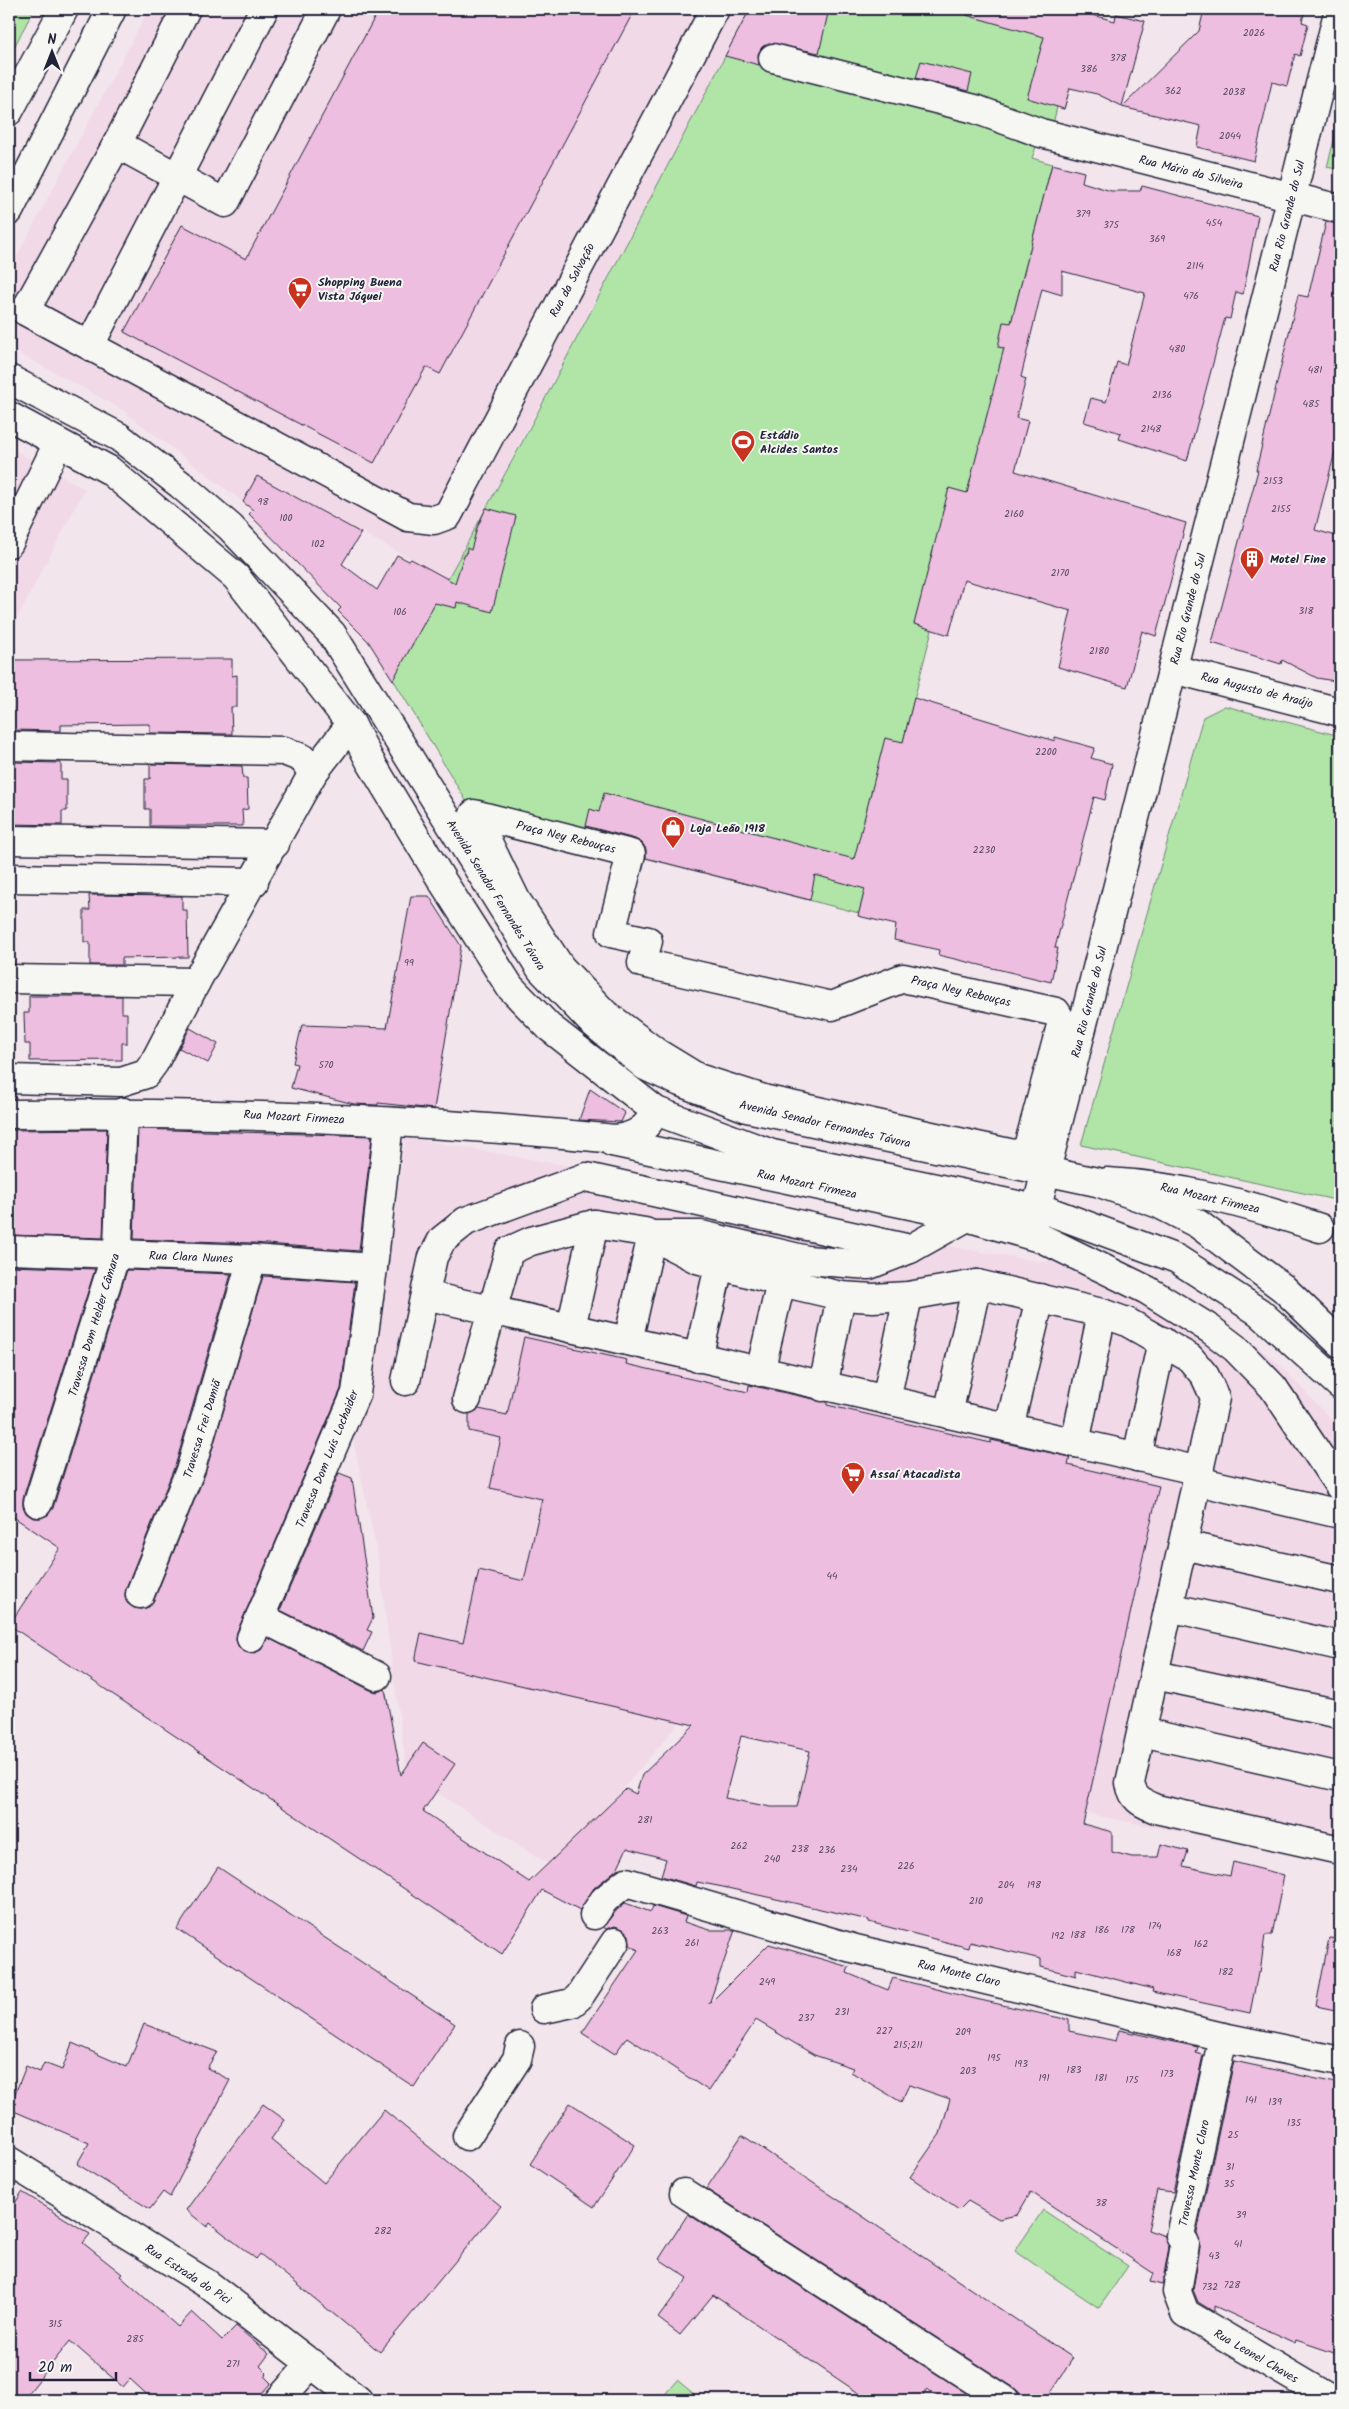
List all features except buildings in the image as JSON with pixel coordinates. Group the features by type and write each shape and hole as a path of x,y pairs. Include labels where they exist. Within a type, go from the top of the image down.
{"street":[{"path":"9,111 64,9"},
{"path":"9,211 112,9"},
{"path":"186,9 117,144 25,311 90,345 175,177 264,9"},
{"path":"117,144 225,203 326,9"},
{"name":"Rua da Salvação","path":"90,345 408,517 434,520 448,515 715,9"},
{"name":"Rua Rio Grande do Sul","path":"1033,1222 1339,9"},
{"name":"Rua Mário da Silveira","path":"773,58 975,109 1041,133 1340,210"},
{"name":"Avenida Senador Fernandes Távora","path":"9,379 119,437 230,527 290,588 332,634 540,969 591,1020 645,1066 747,1108 1097,1182 1159,1204 1198,1224 1283,1288 1340,1343"},
{"path":"9,416 109,470 236,577 351,724 370,761 443,882 510,987 549,1027 656,1111 772,1154 1177,1258 1259,1312 1340,1385"},
{"path":"9,543 58,443"},
{"name":"Rua Augusto de Araújo","path":"1173,668 1340,712"},
{"path":"9,1079 121,1082 146,1074 154,1063 196,982 254,882 313,773 351,724"},
{"path":"9,746 284,751 302,758 313,773"},
{"name":"Praça Ney Rebouças","path":"474,814 631,854 611,933 648,941 642,963 832,1006 903,978 1056,1012 1062,1022 1028,1147 1018,1154 767,1100 702,1079 657,1053 604,1013 561,968 516,900 474,814"},
{"path":"9,840 275,844"},
{"path":"78,880 92,842"},
{"path":"9,878 254,882"},
{"path":"9,979 196,982"},
{"name":"Rua Mozart Firmeza","path":"9,1114 123,1112 253,1115 389,1122 615,1139 635,1136 650,1122 656,1111"},
{"name":"Travessa Dom Helder Câmara","path":"38,1503 116,1254 123,1112"},
{"name":"Travessa Dom Luís Lochaider","path":"377,1676 255,1627 356,1393 374,1268 389,1122"},
{"path":"578,1136 586,1177"},
{"name":"Rua Mozart Firmeza","path":"578,1136 967,1217 1033,1222"},
{"path":"406,1381 433,1257 442,1240 466,1222 586,1177 910,1249"},
{"name":"Rua Mozart Firmeza","path":"1097,1182 1151,1184 1246,1204 1330,1230"},
{"name":"Rua Mozart Firmeza","path":"1198,1224 1232,1215 1283,1220 1330,1230"},
{"path":"468,1399 491,1310 510,1251 531,1242 594,1224 652,1235 701,1235 807,1260 846,1265 869,1265 910,1249 967,1217"},
{"path":"1033,1222 1042,1239 1146,1290 1210,1329 1235,1348 1272,1387 1340,1487"},
{"path":"571,1328 594,1224"},
{"path":"652,1235 696,1259 780,1282 841,1296 873,1298 908,1296 977,1284 1040,1298 1102,1313 1127,1322 1190,1358 1205,1376 1215,1398 1130,1784 1132,1793 1139,1802 1156,1809 1340,1850"},
{"path":"628,1341 652,1235"},
{"name":"Rua Clara Nunes","path":"9,1250 252,1259 374,1268"},
{"name":"Travessa Frei Damiã","path":"140,1594 191,1468 252,1259"},
{"path":"698,1358 719,1266"},
{"path":"760,1372 780,1282"},
{"path":"948,1414 977,1284"},
{"path":"424,1295 822,1387 1138,1457 1198,1476 1340,1514"},
{"path":"822,1387 841,1296"},
{"path":"886,1400 908,1296"},
{"path":"1009,1428 1040,1298"},
{"path":"1074,1443 1102,1313"},
{"path":"1138,1457 1162,1341"},
{"path":"1183,1545 1340,1580"},
{"path":"1170,1607 1340,1646"},
{"path":"1155,1675 1340,1714"},
{"path":"1142,1732 1340,1777"},
{"name":"Rua Monte Claro","path":"594,1915 604,1900 626,1882 852,1948 1223,2037 1340,2062"},
{"path":"544,2009 572,2003 579,1997 615,1942"},
{"name":"Travessa Monte Claro","path":"1205,2326 1185,2313 1177,2292 1185,2244 1180,2236 1223,2037"},
{"path":"467,2136 517,2060 520,2046"},
{"name":"Rua Estrada do Pici","path":"9,2161 209,2285 358,2400"},
{"path":"684,2194 1005,2400"},
{"name":"Rua Leonel Chaves","path":"1205,2326 1332,2400"},
{"path":"278,2400 312,2363"}],"shaded area":[{"name":"Shopping Buena Vista Jóquei","path":"149,9 750,9 448,579 257,476 243,502 118,407 9,348 9,271"},
{"path":"9,447 85,489 9,633"},
{"name":"Assaí Atacadista","path":"405,1137 637,1178 964,1249 1043,1262 1096,1251 1170,1287 1217,1314 1279,1364 1340,1429 1340,1865 1085,1813 681,1720 556,1869 407,1773 377,1552 353,1439 372,1385"}],"green space":[{"path":"9,9 34,9 9,57"},
{"name":"Estádio Alcides Santos","path":"750,9 1079,9 1090,13 1064,109 1057,107 1053,124 1041,133 1032,158 1052,164 859,913 474,814 393,679 518,450"},
{"path":"1340,117 1340,170 1327,167"},
{"path":"1225,706 1340,736 1340,1201 1081,1145 1203,717"},
{"path":"1043,2210 1128,2266 1099,2308 1015,2251"},
{"path":"677,2380 701,2400 660,2400"}],"place":[{"name":"Shopping Buena Vista Jóquei","path":"300,310"},
{"name":"Estádio Alcides Santos","path":"743,463"},
{"name":"Motel Fine","path":"1252,580"},
{"name":"Loja Leão 1918","path":"673,849"},
{"name":"Assaí Atacadista","path":"853,1495"}]}
